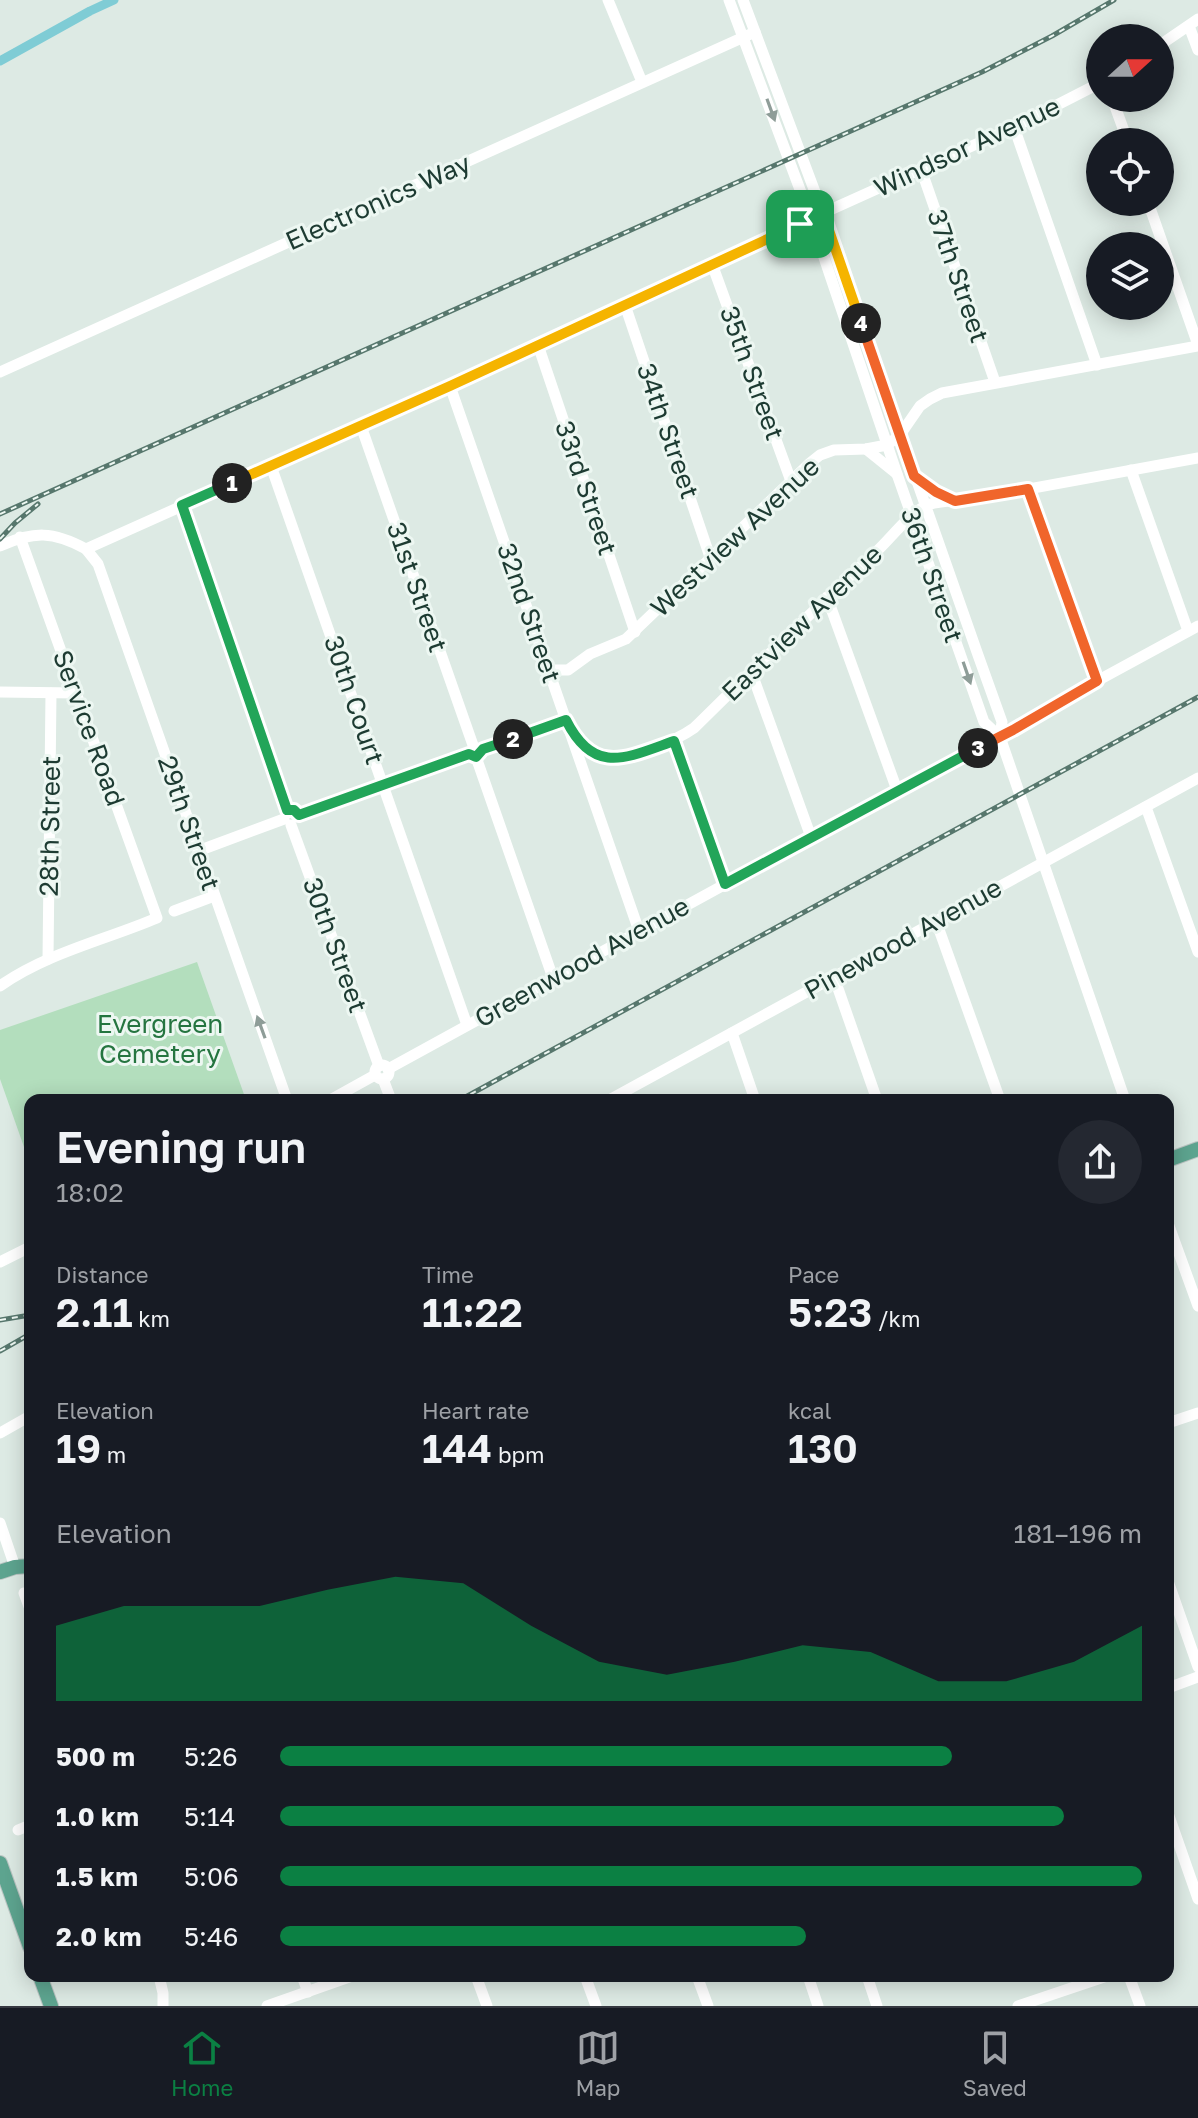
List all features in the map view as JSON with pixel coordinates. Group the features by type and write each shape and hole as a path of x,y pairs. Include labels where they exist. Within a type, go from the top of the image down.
{"main road":[{"path":"1174,1158 1198,1149"},
{"path":"0,1572 23,1566"},
{"path":"0,1863 24,1930"},
{"path":"42,1982 51,2006"}],"street":[{"path":"608,0 642,82"},
{"name":"36th Street","path":"729,0 750,34"},
{"name":"36th Street","path":"743,0 750,34 889,404 1002,722 1000,737 1123,1094"},
{"path":"1174,36 1194,23 1198,50"},
{"name":"Electronics Way","path":"0,372 750,34"},
{"name":"Windsor Avenue","path":"86,549 450,386 1014,127 1086,90"},
{"path":"1014,127 1097,365"},
{"name":"37th Street","path":"921,169 995,382"},
{"name":"36th Street","path":"817,216 887,445 984,722 1000,737"},
{"path":"1153,216 1198,346"},
{"name":"35th Street","path":"712,264 791,481"},
{"name":"34th Street","path":"625,305 710,557"},
{"name":"33rd Street","path":"538,345 635,632"},
{"name":"Westview Avenue","path":"549,670 568,670 585,658 621,642 820,455 834,450 887,445 900,435 915,411 936,395 1198,346"},
{"name":"32nd Street","path":"450,386 639,931"},
{"path":"889,404 903,411 915,411"},
{"name":"31st Street","path":"361,426 553,978"},
{"path":"866,449 897,474"},
{"name":"Eastview Avenue","path":"566,720 582,747 606,757 631,756 674,741 694,728 925,506 1198,458"},
{"name":"30th Court","path":"271,466 467,1025"},
{"path":"1131,470 1193,628"},
{"path":"914,476 955,501"},
{"path":"1028,489 1097,681"},
{"name":"30th Street","path":"182,505 389,1094"},
{"path":"0,546 20,537 38,534 72,541 86,549"},
{"path":"892,537 911,536 922,544"},
{"name":"Service Road","path":"20,537 157,918 48,959"},
{"name":"29th Street","path":"86,549 98,564 285,1094"},
{"path":"827,597 897,790"},
{"name":"Greenwood Avenue","path":"341,1094 897,790 1000,737 1193,628"},
{"path":"751,671 811,837"},
{"path":"0,692 76,693"},
{"name":"28th Street","path":"48,959 51,693"},
{"path":"198,851 566,720"},
{"path":"674,741 725,884"},
{"name":"Pinewood Avenue","path":"631,1094 732,1033 1198,778"},
{"path":"1146,807 1198,952"},
{"path":"174,911 214,896"},
{"path":"936,921 998,1094"},
{"path":"0,986 48,959"},
{"path":"834,977 875,1094"},
{"path":"732,1033 753,1094"},
{"path":"1174,1240 1198,1306"},
{"path":"0,1262 24,1250"},
{"path":"1174,1421 1198,1413"},
{"path":"0,1433 24,1419"},
{"path":"0,1523 23,1566"},
{"path":"1174,1598 1198,1667"},
{"path":"1174,1686 1198,1677"},
{"path":"1174,1830 1198,1899"},
{"path":"160,1982 163,2006"},
{"path":"303,1982 306,2006"},
{"path":"267,2006 335,1982"},
{"path":"478,1982 487,2006"},
{"path":"587,1982 596,2006"},
{"path":"699,1982 708,2006"},
{"path":"810,1982 818,2006"},
{"path":"869,1982 877,2006"},
{"path":"1018,2006 1032,2004 1078,1982"},
{"path":"1131,1982 1140,2006"}],"green space":[{"name":"Evergreen Cemetery","path":"197,962 244,1094 24,1094 24,1147 0,1079 0,1030"}],"waterway":[{"path":"0,61 114,0"}],"railway":[{"path":"0,514 982,72 1114,0"},
{"path":"0,539 38,504"},
{"path":"471,1094 1198,697"},
{"path":"0,1320 24,1316"},
{"path":"0,1351 24,1337"}],"route":[{"path":"823,213 914,476 955,501 1028,489 1097,681 1013,730 725,884 674,741 631,756 606,757 582,747 566,720 483,749 476,757 469,754 299,815 294,810 287,810 182,505 450,386 800,224 823,213"}]}
